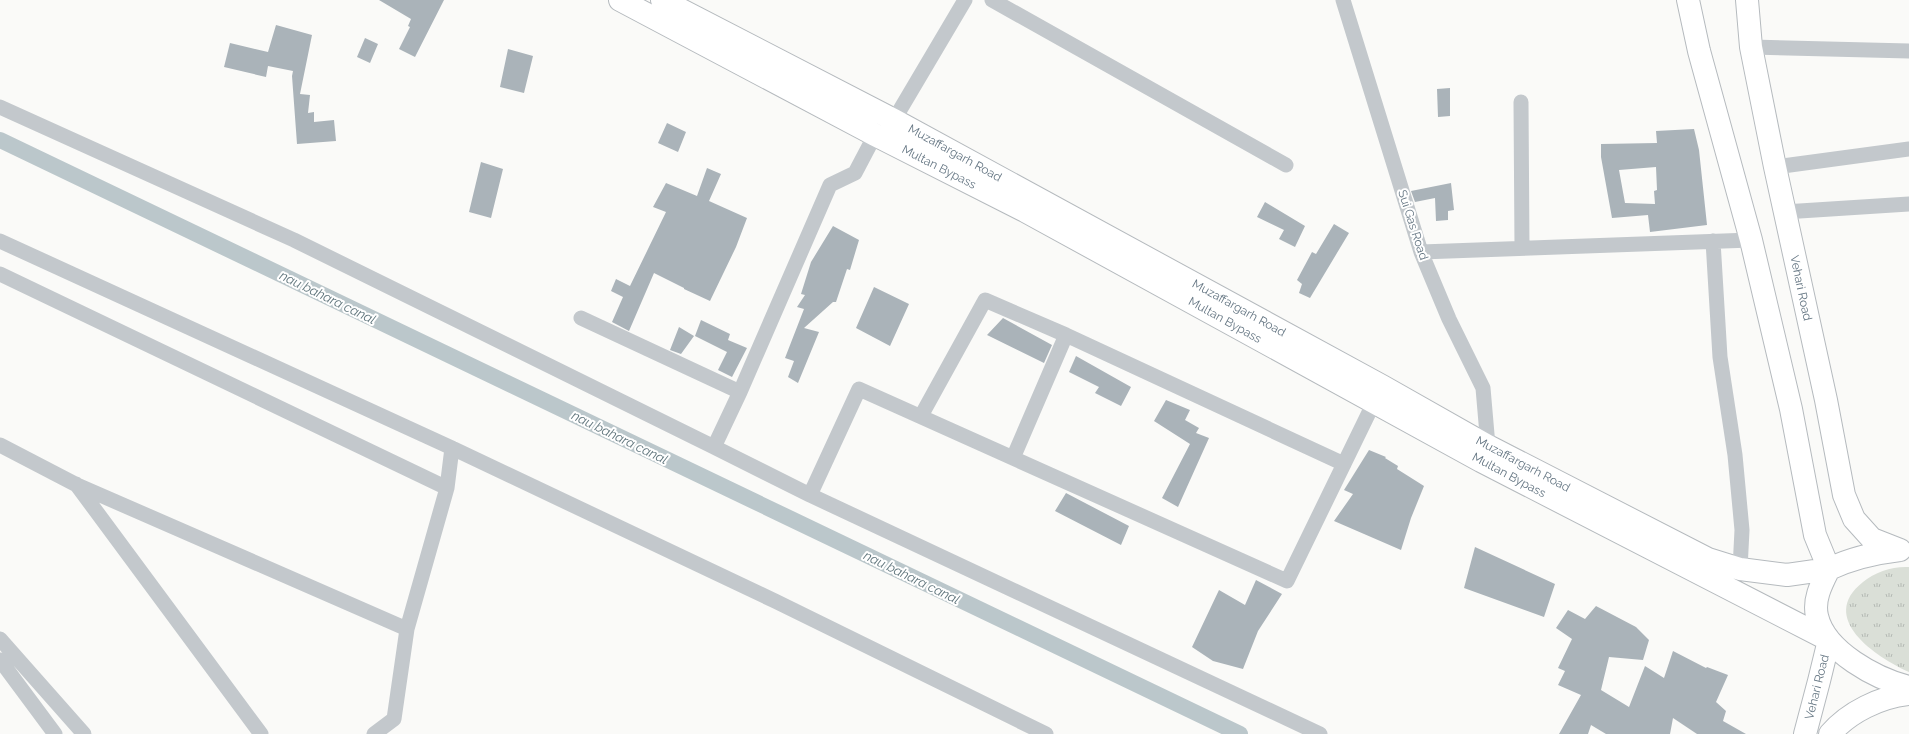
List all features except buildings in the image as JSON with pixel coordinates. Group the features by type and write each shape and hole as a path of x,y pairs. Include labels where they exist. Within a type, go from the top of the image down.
{"main road":[{"name":"Multan Bypass","path":"620,0 875,135 1378,393 1480,461 1829,640"},
{"name":"Muzaffargarh Road","path":"662,0 894,120 1378,393 1488,446 1708,559 1740,569 1787,575 1829,569 1849,560 1872,554 1904,550"},
{"path":"1688,0 1699,51 1751,240 1791,409 1815,535 1829,569 1818,591 1817,616 1829,640 1848,658 1871,673 1896,684 1909,687"},
{"name":"Vehari Road","path":"1747,0 1751,47 1784,212 1826,400 1844,494 1854,520 1872,539 1904,550"},
{"name":"Vehari Road","path":"1804,734 1829,640"},
{"path":"1830,734 1852,715 1874,703 1909,694"}],"street":[{"path":"894,120 965,0"},
{"path":"992,0 1286,165"},
{"name":"Sui Gas Road","path":"1342,0 1421,252 1449,319 1483,388 1488,446"},
{"path":"1751,47 1909,51"},
{"path":"1521,102 1522,248"},
{"path":"0,107 294,240 810,495 1320,734"},
{"path":"714,447 740,392 830,185 855,173 875,135"},
{"path":"1775,167 1909,149"},
{"path":"1784,212 1909,204"},
{"path":"1421,252 1751,240"},
{"path":"0,241 452,448 775,601 1046,734"},
{"path":"1713,241 1720,357 1735,455 1742,530 1740,569"},
{"path":"0,274 447,488"},
{"path":"921,416 985,300 1066,335 1344,464"},
{"path":"581,318 740,392"},
{"path":"1013,458 1066,335"},
{"path":"810,495 859,389 1288,581 1378,393"},
{"path":"0,445 75,484 407,629"},
{"path":"397,734 394,719 407,629 447,488 452,448"},
{"path":"75,484 261,734"},
{"path":"1,643 84,734"},
{"path":"0,660 55,734"},
{"path":"374,734 394,719"}],"green space":[{"path":"1909,567 1909,672 1881,657 1856,635 1849,622 1846,609 1850,596 1868,578 1891,569"}],"waterway":[{"name":"nau bahara canal","path":"0,140 1240,734"}]}
